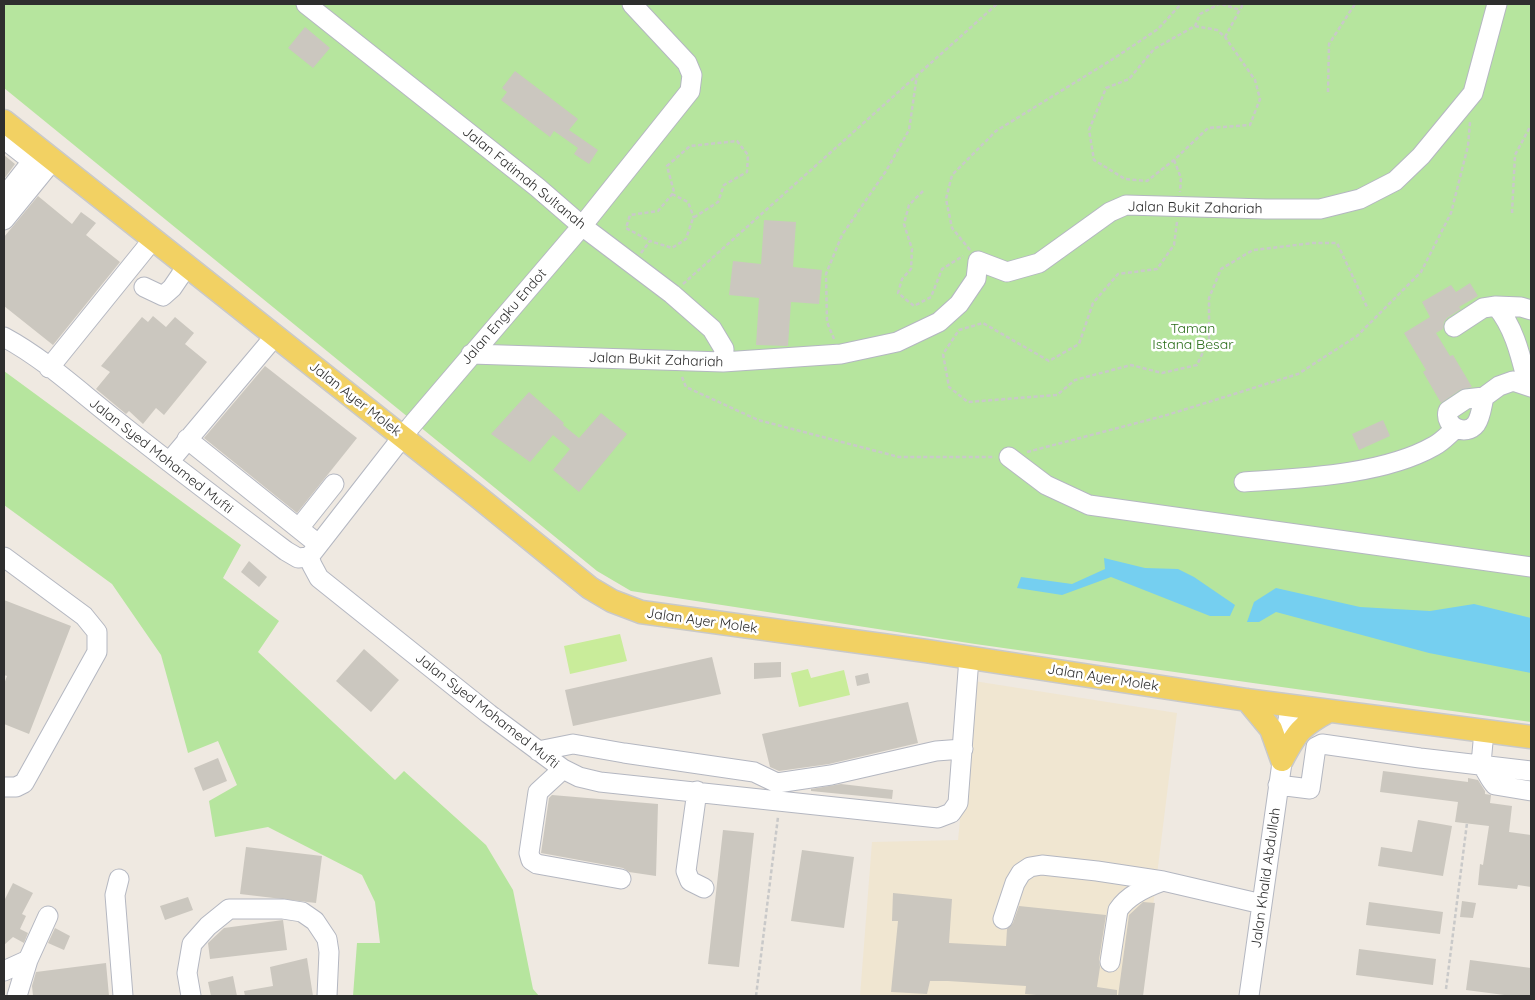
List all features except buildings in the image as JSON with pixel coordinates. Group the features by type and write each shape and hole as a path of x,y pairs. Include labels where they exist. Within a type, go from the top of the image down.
{"main road":[{"name":"Jalan Ayer Molek","path":"4,121 38,160 187,266 590,588 612,601 641,612 969,658 1247,700 1531,737"},
{"path":"1247,700 1271,729 1282,760"},
{"path":"1282,760 1295,735 1310,721 1329,711"}],"street":[{"name":"Jalan Fatimah Sultanah","path":"306,4 537,186 582,226 672,294 712,329 724,349 723,362"},
{"name":"Jalan Engku Endot","path":"314,551 402,437 582,226 690,91 692,76 687,63 632,4"},
{"name":"Jalan Bukit Zahariah","path":"471,354 723,362 840,354 898,342 939,322 958,304 976,279 975,256 1008,272 1039,263 1110,212 1126,205 1266,209 1320,208 1360,199 1395,181 1421,156 1473,93 1497,4"},
{"path":"4,139 38,160"},
{"path":"4,150 38,160"},
{"path":"4,197 38,160"},
{"path":"4,220 38,160"},
{"path":"49,368 146,248"},
{"path":"144,287 163,296 172,288 187,266"},
{"path":"1454,327 1483,308 1496,306 1521,307 1531,310"},
{"path":"1496,306 1502,313 1518,347 1530,386"},
{"path":"169,462 275,336"},
{"name":"Jalan Syed Mohamed Mufti","path":"4,337 49,368 293,557 304,558 314,551"},
{"path":"1244,482 1337,474 1399,461 1437,445 1455,429 1467,430 1476,424 1484,397 1499,386 1513,381 1530,386"},
{"path":"188,438 299,528 314,551"},
{"path":"1009,457 1046,485 1090,505 1531,567"},
{"path":"299,528 334,484"},
{"name":"Jalan Syed Mohamed Mufti","path":"314,551 312,565 320,578 460,691 562,770 579,777 600,782 938,818 952,813 958,802 969,658"},
{"path":"4,557 84,616 96,632 97,652 24,783 16,787 4,787"},
{"name":"Jalan Khalid Abdullah","path":"1249,996 1290,706"},
{"path":"1484,731 1481,764 1495,785 1531,791"},
{"path":"538,751 574,744 754,772 776,783 831,775 936,751 963,749"},
{"path":"1278,786 1310,790 1316,748 1322,744 1531,771"},
{"path":"562,770 538,792 529,853 531,860 537,864 621,879"},
{"path":"697,792 686,870 690,881 704,888"},
{"path":"1002,919 1015,883 1021,873 1030,867 1042,866 1058,866 1163,881 1262,904"},
{"path":"119,879 115,895 123,996"},
{"path":"1110,962 1118,910 1122,904 1136,894 1163,881"},
{"path":"191,996 186,973 192,944 208,926 230,909 284,909 302,912 314,921 327,940 329,952 327,996"},
{"path":"17,996 28,960 48,916"},
{"path":"4,971 28,960"}],"path":[{"path":"672,294 997,4"},
{"path":"922,191 909,205 904,224 912,249 911,269 902,279 898,292 914,306 930,297 942,269 975,256 952,228 946,199 952,175 996,131 1158,29 1181,4"},
{"path":"1195,26 1217,30 1225,36 1255,80 1260,98 1250,125 1208,128 1174,160 1147,181 1125,179 1094,160 1089,130 1106,88 1129,79 1154,49 1195,26 1200,14 1221,4 1240,10"},
{"path":"1225,36 1243,4"},
{"path":"1328,92 1330,44 1355,4"},
{"path":"840,354 827,322 826,274 842,235 886,171 909,130 918,73"},
{"path":"677,361 686,387 758,420 899,456 1009,457 1167,415 1298,374 1357,336 1421,272 1451,213 1468,146 1470,119"},
{"path":"1512,213 1515,155 1531,125"},
{"path":"737,141 748,155 747,172 724,184 718,202 694,218 686,239 672,248 650,241 626,228 630,215 658,211 674,192 668,166 690,146 737,141"},
{"path":"1174,160 1181,178 1180,207 1174,245 1157,269 1118,274 1093,303 1079,344 1049,361 984,323 959,330 943,354 949,387 968,402 1057,395 1075,380 1131,365 1162,373 1197,365 1209,339 1208,298 1221,269 1253,250 1312,243 1337,243 1368,310"},
{"path":"672,194 688,202 694,218"},
{"path":"632,264 650,241"},
{"path":"756,996 780,800"},
{"path":"1446,989 1467,824"}],"shaded area":[{"path":"974,681 1177,713 1142,996 860,996 872,842 958,840"}],"green space":[{"name":"Taman Istana Besar","path":"4,4 1531,4 1531,722 975,644 631,591 597,571 4,88"},
{"path":"4,371 241,545 223,578 279,621 258,652 395,780 404,771 486,845 513,890 533,989 539,996 353,996 357,943 380,943 375,902 362,875 268,827 215,837 209,801 237,785 218,741 188,753 161,655 112,584 4,505"},
{"path":"620,634 627,661 570,674 564,646"},
{"path":"808,669 811,678 844,670 850,695 799,707 791,673"}],"water":[{"path":"1104,558 1145,568 1178,569 1194,577 1235,605 1230,616 1210,616 1111,577 1062,595 1017,588 1021,577 1072,584 1105,569"},
{"path":"1276,588 1360,607 1430,611 1474,604 1531,618 1531,673 1429,653 1276,612 1259,622 1247,622 1254,602"}]}
